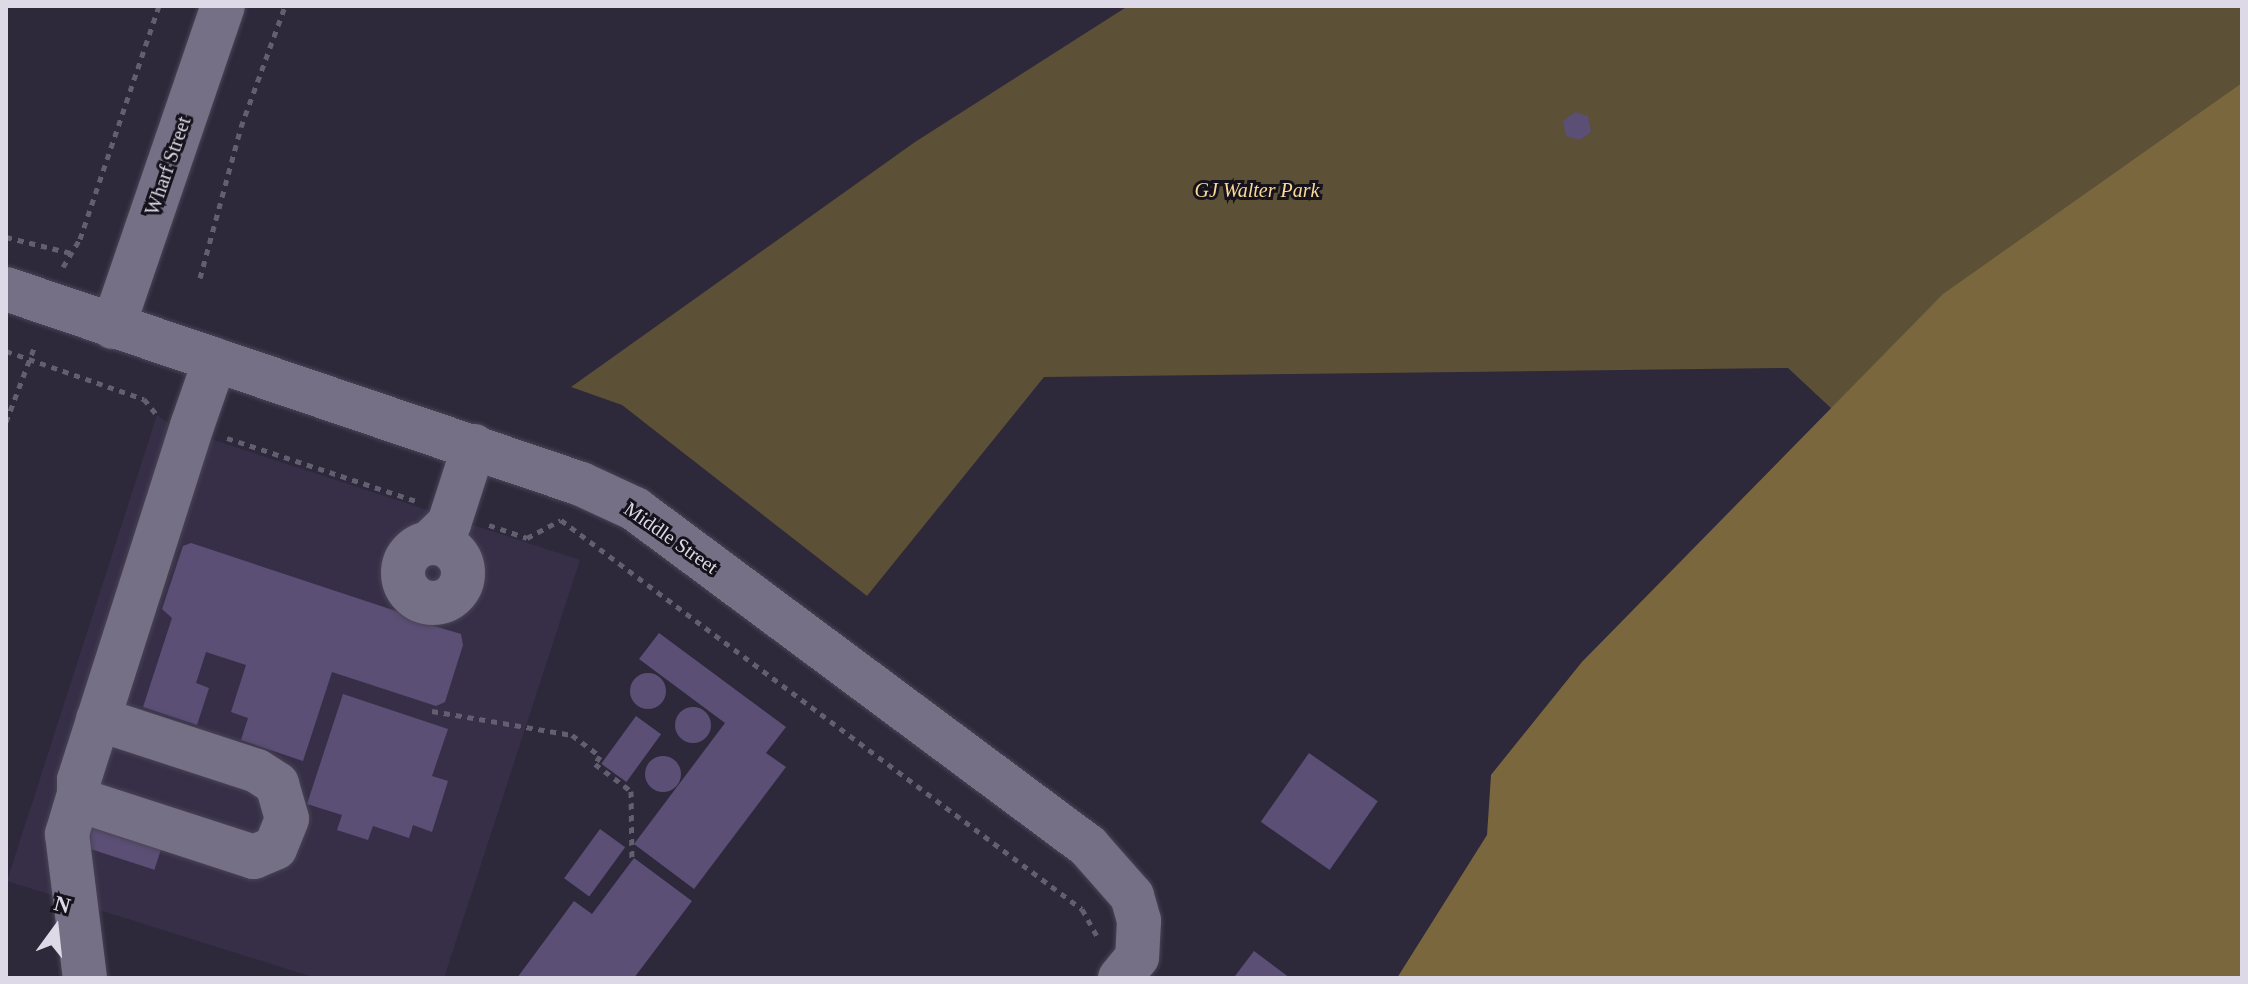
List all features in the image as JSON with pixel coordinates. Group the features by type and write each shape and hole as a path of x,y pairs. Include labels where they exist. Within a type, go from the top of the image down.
{"street":[{"name":"Wharf Street","path":"113,327 223,6"},
{"name":"Middle Street","path":"6,289 474,446 635,509 1088,846 1132,896 1139,926 1137,957 1110,963"},
{"path":"85,978 67,834 98,719 215,360"},
{"path":"447,533 474,446"},
{"path":"79,794 88,803 254,857 265,856 285,832 286,801 277,784 257,771 98,719"}],"path":[{"path":"60,276 71,254 159,6"},
{"path":"200,278 241,127 285,6"},
{"path":"6,237 71,254"},
{"path":"6,422 26,358 34,348"},
{"path":"6,351 144,399 156,415 192,426 447,533 527,538 561,520 1082,909 1110,963"},
{"path":"432,711 572,735 600,756 595,764 631,791 632,860"}],"shaded area":[{"path":"2242,83 2242,978 1397,978 1487,835 1491,775 1582,662 1943,294"},
{"path":"157,415 174,427 580,560 444,978 316,978 7,881"}],"green space":[{"name":"GJ Walter Park","path":"1128,6 2242,6 2242,332 1491,775 1582,662 1832,409 1788,368 1044,377 867,596 622,405 571,387 915,142"}],"building":[{"path":"1575,112 1588,116 1591,132 1580,140 1566,136 1563,121"},
{"path":"191,543 405,614 406,608 434,617 431,625 461,634 463,645 445,702 436,706 332,672 303,761 241,740 248,718 231,712 246,665 206,652 196,683 209,688 197,725 143,707 172,618 162,609 183,546"},
{"path":"659,633 786,727 766,753 786,767 694,889 634,844 725,723 639,659"},
{"path":"648,673 661,678 666,691 661,704 648,709 635,704 630,691 635,678"},
{"path":"343,694 448,729 432,776 448,781 432,832 413,825 409,838 373,826 368,840 337,830 342,815 307,804"},
{"path":"693,707 706,712 711,725 706,738 693,743 680,738 675,725 680,712"},
{"path":"636,716 661,734 626,782 601,764"},
{"path":"1309,753 1378,801 1330,870 1261,822"},
{"path":"663,756 676,761 681,774 676,787 663,792 650,787 645,774 650,761"},
{"path":"86,818 163,843 154,870 77,845"},
{"path":"600,829 625,847 589,897 564,878"},
{"path":"634,858 692,901 634,978 517,978 574,901 592,914"},
{"path":"1254,951 1290,978 1235,976"}]}
